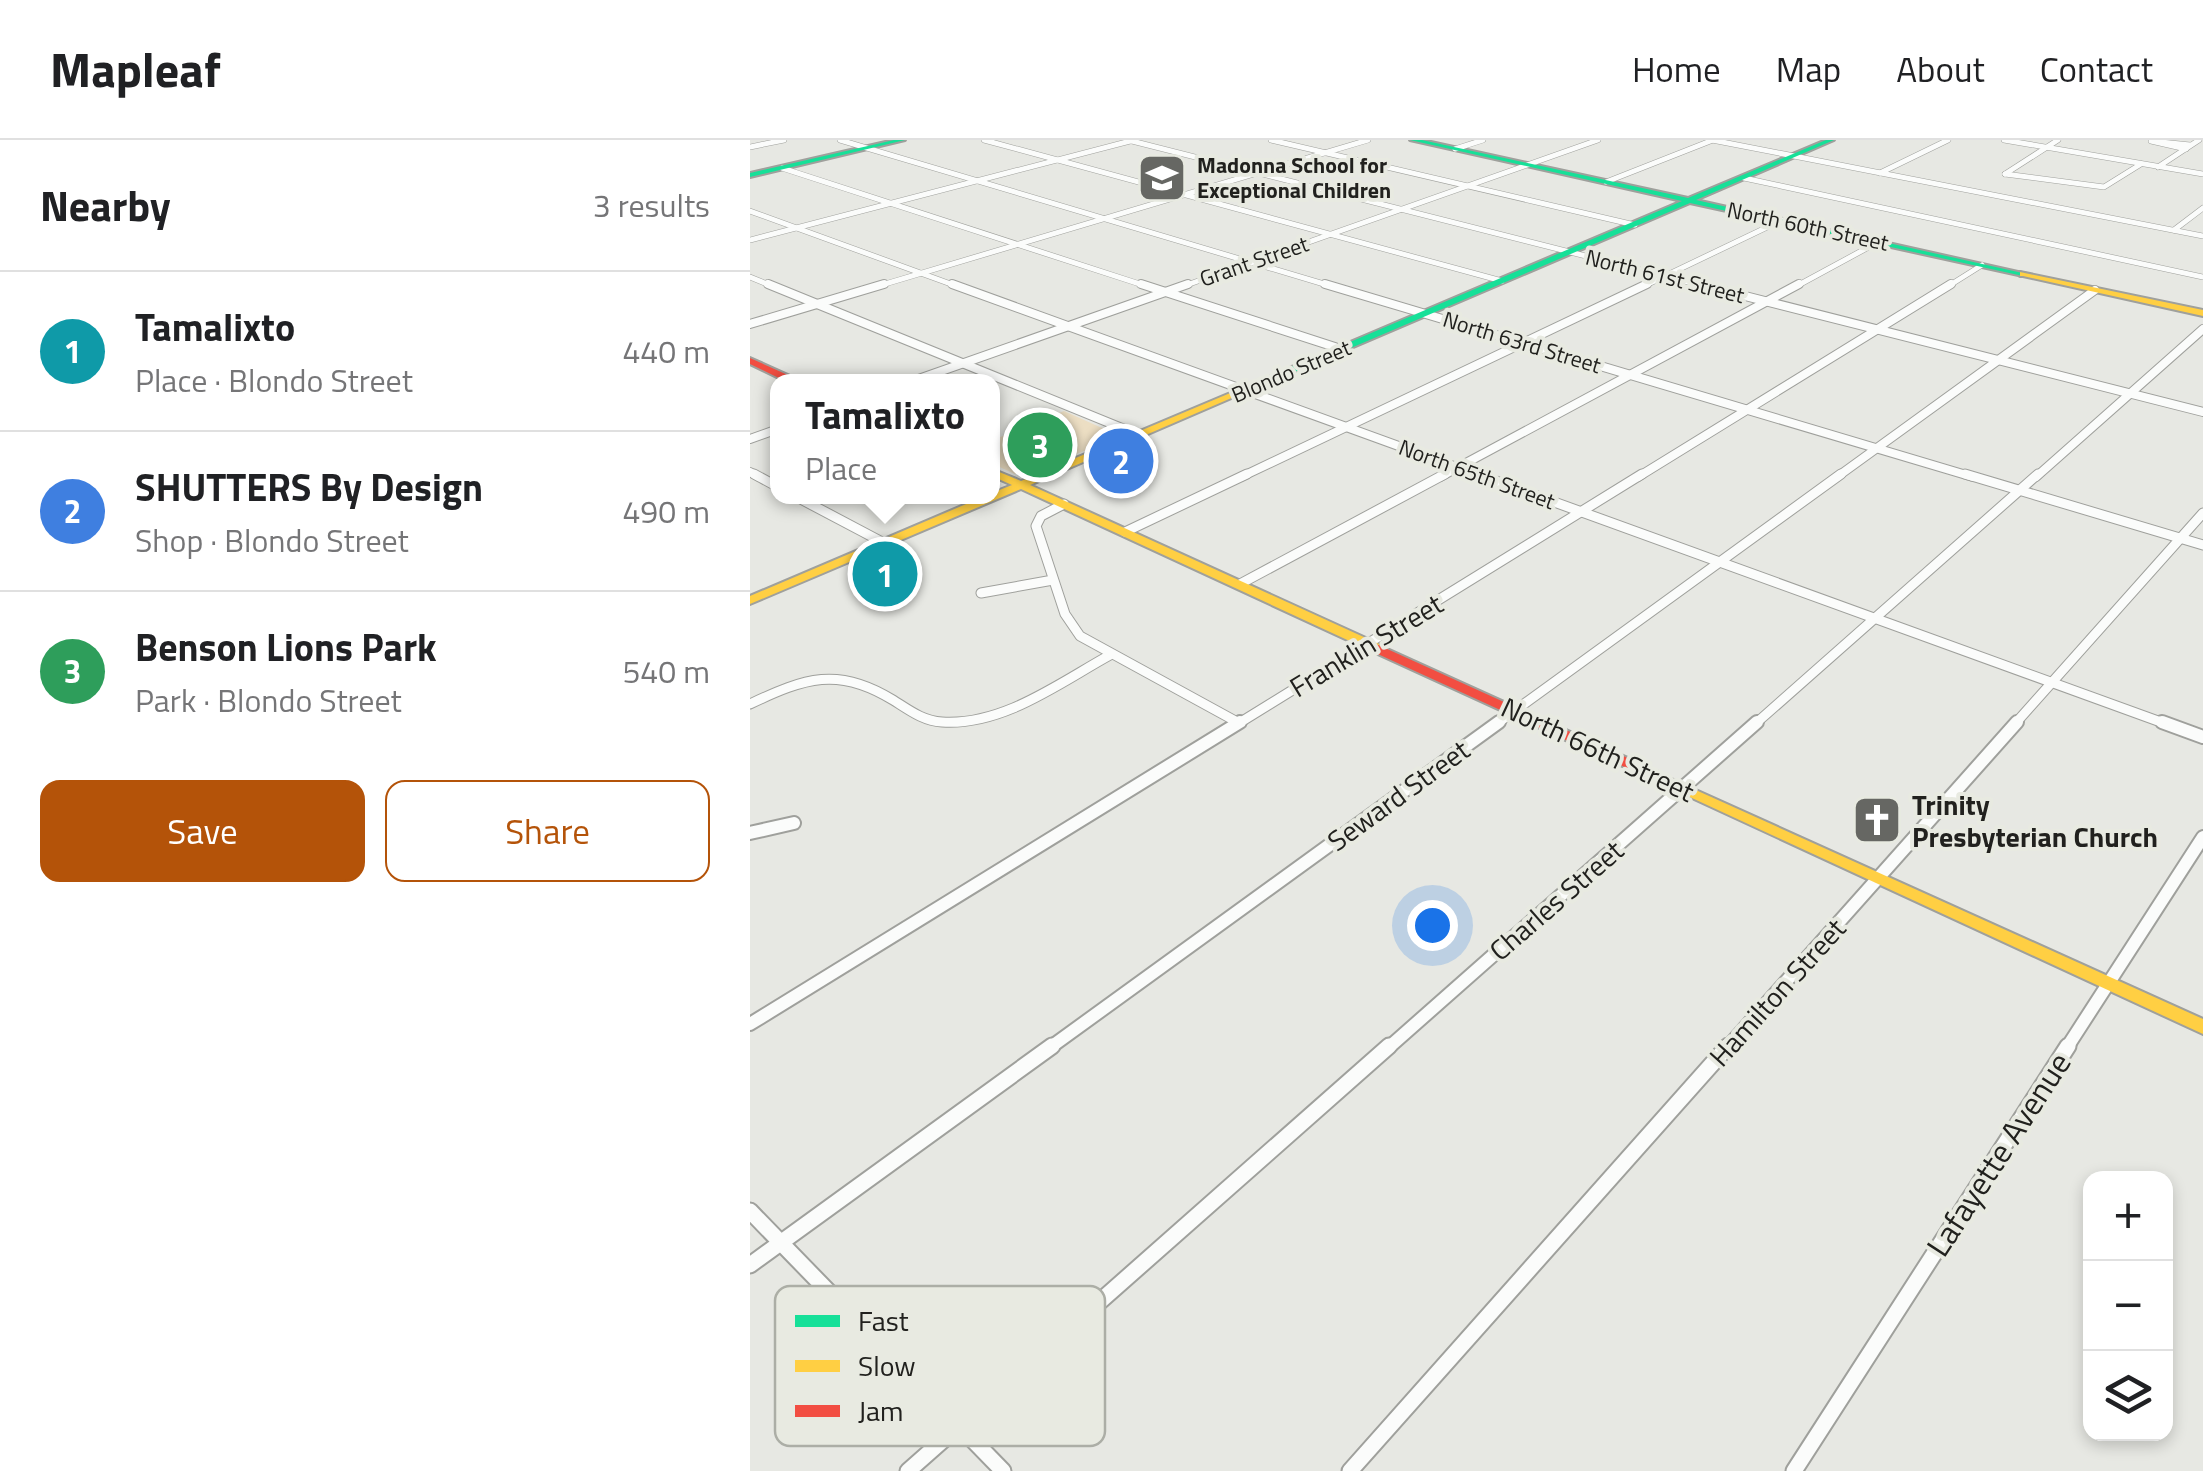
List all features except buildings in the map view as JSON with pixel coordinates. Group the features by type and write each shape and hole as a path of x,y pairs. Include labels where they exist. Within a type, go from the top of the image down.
{"street":[{"path":"750,148 784,140"},
{"name":"North 63rd Street","path":"840,140 2203,546"},
{"path":"750,175 902,140"},
{"path":"984,140 1502,281"},
{"path":"750,240 1131,140"},
{"name":"North 61st Street","path":"1131,140 2203,412"},
{"path":"1271,140 1634,225"},
{"path":"750,324 1368,140"},
{"name":"North 60th Street","path":"1413,140 2203,314"},
{"path":"1456,149 1484,140"},
{"name":"Grant Street","path":"932,374 1598,140"},
{"path":"1606,182 1713,140 2203,236"},
{"name":"Blondo Street","path":"1000,494 1831,140"},
{"path":"1879,173 1948,140"},
{"path":"2004,140 2203,174"},
{"path":"2005,174 2058,140"},
{"path":"2158,167 2199,140"},
{"path":"2188,147 2150,142 2188,147"},
{"path":"2005,174 2104,187 2140,164"},
{"path":"782,168 1341,349"},
{"path":"1744,178 2203,277"},
{"path":"2174,230 2203,208"},
{"name":"North 65th Street","path":"750,211 2203,738"},
{"path":"1125,532 1782,220"},
{"path":"1240,584 1878,242"},
{"name":"Franklin Street","path":"750,1024 1982,265"},
{"path":"750,278 989,374"},
{"name":"Seward Street","path":"750,1264 2095,290"},
{"name":"Charles Street","path":"1105,1298 2203,328"},
{"path":"750,360 779,374"},
{"path":"1000,378 1139,435"},
{"name":"North 66th Street","path":"1000,476 2203,1027"},
{"path":"811,504 884,544"},
{"name":"Blondo Street","path":"750,600 977,504"},
{"path":"1064,504 1041,516 1036,526 1073,629 1110,655 1238,723"},
{"name":"Hamilton Street","path":"1350,1471 2203,513"},
{"path":"982,593 1053,580"},
{"path":"750,704 806,681 840,677 863,682 920,717 959,722 1007,709 1110,655"},
{"path":"750,833 794,824"},
{"name":"Lafayette Avenue","path":"1794,1471 2203,837"},
{"path":"750,1210 824,1286"},
{"name":"Charles Street","path":"908,1471 936,1446"},
{"path":"979,1446 1003,1471"}],"shaded area":[{"path":"1064,411 1120,436 1031,473 1015,474 1000,467 1000,437"}],"traffic: fast":[{"path":"750,175 902,140"},
{"path":"1413,140 2023,274"},
{"path":"1238,393 1831,140"}],"traffic: slow":[{"path":"2023,274 2203,313"},
{"path":"1000,494 1238,393"},
{"path":"1000,476 1374,647"},
{"path":"750,600 976,504"},
{"path":"1658,777 2203,1027"}],"traffic: jam":[{"path":"750,361 778,374"},
{"path":"1374,647 1658,777"}],"place":[{"name":"Madonna School for Exceptional Children","path":"1162,178"},
{"name":"Benson Lions Park","path":"1040,445"},
{"name":"SHUTTERS By Design","path":"1121,461"},
{"name":"Tamalixto","path":"885,574"},
{"name":"Trinity Presbyterian Church","path":"1877,820"}]}
